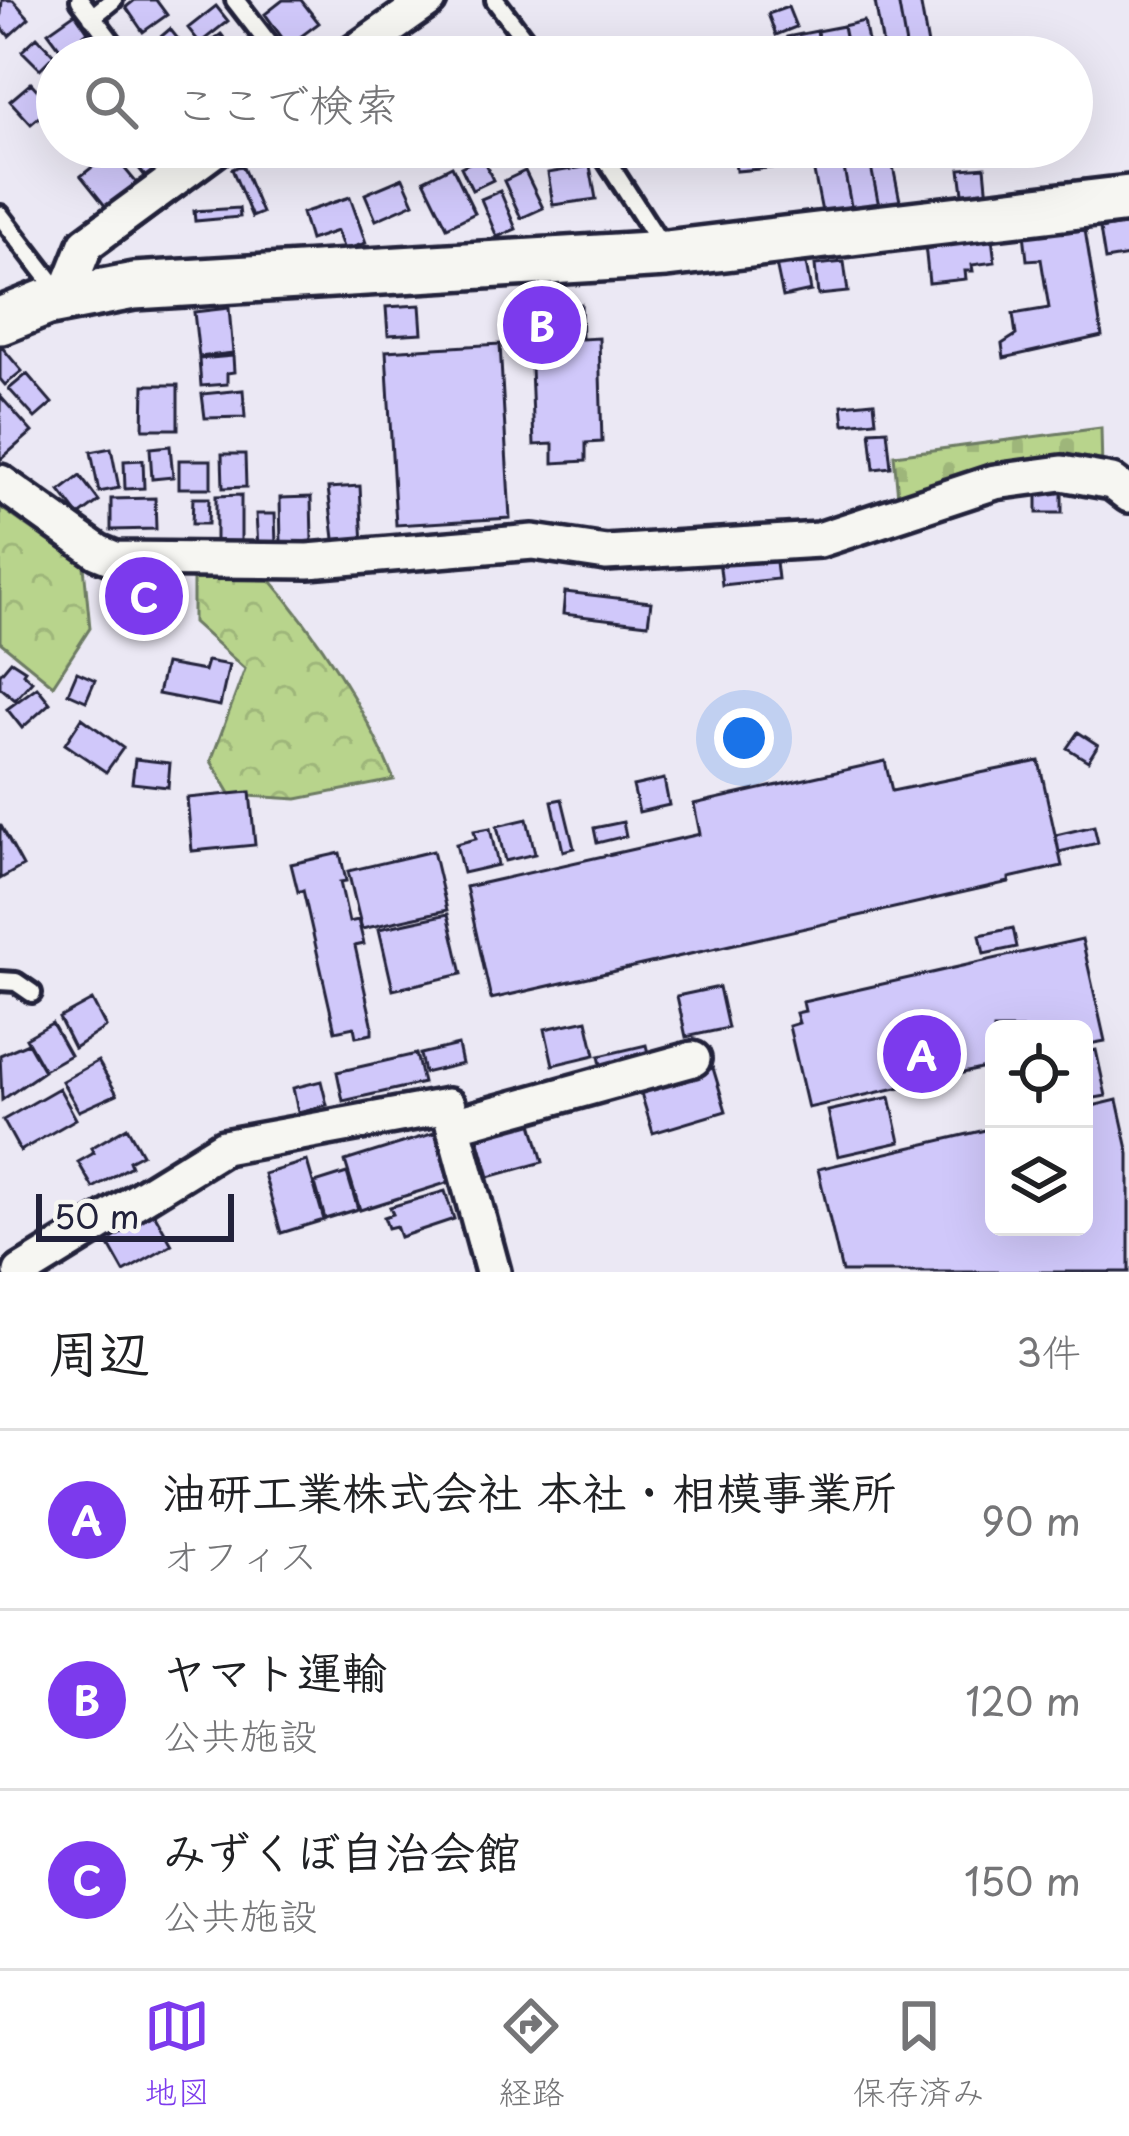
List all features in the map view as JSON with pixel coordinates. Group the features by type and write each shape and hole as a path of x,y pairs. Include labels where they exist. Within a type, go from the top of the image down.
{"street":[{"path":"381,13 429,0"},
{"path":"64,298 86,244 182,168"},
{"path":"0,321 64,298 134,286 666,254 1129,199"},
{"path":"0,482 98,552 115,559 308,561 533,542 606,553 819,540 995,482 1062,473 1112,482 1129,495"},
{"path":"454,1125 693,1059"},
{"path":"21,1272 224,1147 448,1106 493,1272"}],"lane":[{"path":"80,0 107,36"},
{"path":"92,16 113,0"},
{"path":"236,0 263,36"},
{"path":"495,0 522,36"},
{"path":"611,168 666,254"},
{"path":"0,215 64,298"},
{"path":"0,981 16,982 32,993"}],"green space":[{"path":"1101,428 1102,472 899,507 894,455"},
{"path":"0,507 84,566 90,628 53,685 0,642"},
{"path":"267,576 339,673 394,780 297,799 231,795 211,761 245,669 193,622 193,577"}],"building":[{"path":"2,0 13,0 29,18 9,36 0,25"},
{"path":"135,0 156,0 167,15 143,32 126,7"},
{"path":"283,0 301,0 319,23 301,36 281,36 265,14"},
{"path":"898,0 904,36 881,36 875,2"},
{"path":"898,0 920,0 926,36 904,36"},
{"path":"216,6 228,21 209,36 194,36 188,28"},
{"path":"788,7 796,27 776,35 768,14"},
{"path":"75,13 88,32 51,36 48,32"},
{"path":"864,21 867,36 845,36 843,26"},
{"path":"843,26 845,36 818,36 817,31"},
{"path":"36,38 36,65 22,51"},
{"path":"31,83 36,88 36,120 31,124 10,101"},
{"path":"91,168 124,168 140,187 110,212 81,176"},
{"path":"139,168 163,168 148,180"},
{"path":"205,168 221,168 121,243 115,235"},
{"path":"243,168 262,213 252,217 232,169"},
{"path":"453,168 475,213 447,227 424,180"},
{"path":"461,168 487,168 493,180 472,190"},
{"path":"590,168 596,199 553,205 548,173"},
{"path":"813,168 844,168 852,211 823,217"},
{"path":"844,168 871,168 879,206 852,211"},
{"path":"871,168 893,168 900,201 879,206"},
{"path":"985,168 988,198 964,201 960,169"},
{"path":"525,171 543,208 521,218 504,181"},
{"path":"403,178 414,203 376,220 365,194"},
{"path":"500,191 516,229 497,237 481,199"},
{"path":"350,197 366,243 344,250 337,231 310,240 302,213"},
{"path":"239,208 240,217 195,221 194,211"},
{"path":"1129,224 1129,256 1105,260 1100,229"},
{"path":"1066,228 1066,232 1085,230 1102,336 1004,358 1002,344 1016,335 1013,314 1049,308 1041,259 1027,260 1024,233"},
{"path":"992,238 995,262 972,265 973,271 965,271 966,279 929,283 925,245"},
{"path":"805,258 811,291 783,297 776,264"},
{"path":"844,262 848,292 818,295 815,265"},
{"path":"581,304 582,339 599,338 602,442 586,443 586,461 553,463 553,444 534,445 530,341 521,342 520,307"},
{"path":"420,305 422,333 388,335 386,307"},
{"path":"229,308 233,353 199,357 194,312"},
{"path":"500,344 510,518 396,525 386,351"},
{"path":"0,345 22,371 5,385 0,379"},
{"path":"233,356 234,372 227,373 227,384 201,386 199,359"},
{"path":"27,374 52,403 35,418 9,389"},
{"path":"144,385 178,385 178,429 143,429"},
{"path":"243,390 245,417 205,418 202,394"},
{"path":"0,396 32,432 0,460"},
{"path":"874,402 876,421 844,424 842,405"},
{"path":"887,430 891,467 874,469 870,431"},
{"path":"170,446 173,477 152,479 150,448"},
{"path":"111,448 119,488 99,492 91,452"},
{"path":"222,454 245,454 246,487 223,488"},
{"path":"143,460 144,488 125,489 124,461"},
{"path":"179,460 211,460 211,488 179,488"},
{"path":"80,476 99,501 79,516 60,491"},
{"path":"360,486 363,546 335,547 328,488"},
{"path":"1037,492 1062,492 1062,513 1037,513"},
{"path":"241,495 241,542 216,542 216,496"},
{"path":"311,497 312,541 281,543 280,498"},
{"path":"155,498 156,529 111,530 111,499"},
{"path":"193,498 209,498 208,524 192,524"},
{"path":"256,514 275,514 276,546 258,547"},
{"path":"775,553 778,579 722,585 719,560"},
{"path":"137,570 156,570 155,580 175,580 174,611 114,611 114,580 137,580"},
{"path":"565,592 651,602 648,624 563,614"},
{"path":"11,661 32,681 15,700 0,687 0,674"},
{"path":"207,661 229,665 220,706 158,694 165,664 204,671"},
{"path":"77,672 95,680 86,701 68,693"},
{"path":"37,687 50,703 22,728 7,709"},
{"path":"82,718 123,748 106,772 65,744"},
{"path":"1078,732 1098,745 1088,761 1067,748"},
{"path":"135,759 170,763 168,787 132,783"},
{"path":"885,761 892,791 1039,761 1062,866 491,999 466,887 700,834 694,804"},
{"path":"664,779 669,805 639,812 633,786"},
{"path":"250,792 255,845 192,851 187,798"},
{"path":"562,799 574,848 563,851 552,801"},
{"path":"527,819 535,854 505,861 497,826"},
{"path":"623,822 626,836 597,843 594,828"},
{"path":"0,824 23,866 0,879"},
{"path":"1094,826 1098,843 1059,852 1056,835"},
{"path":"490,828 498,865 463,873 456,844 476,839 474,831"},
{"path":"433,851 447,910 362,929 348,871"},
{"path":"340,853 346,881 340,882 349,922 358,920 364,944 355,946 372,1023 372,1034 356,1037 354,1027 335,1031 303,890 298,892 291,864"},
{"path":"448,914 462,974 393,990 379,929"},
{"path":"1013,928 1017,947 984,954 980,935"},
{"path":"1082,939 1105,1041 1093,1043 1093,1020 985,1020 985,1068 808,1108 789,1026 799,1023 796,1013 805,1011 803,1002"},
{"path":"719,987 728,1028 686,1037 677,996"},
{"path":"92,1000 106,1027 74,1048 59,1018"},
{"path":"587,1020 595,1055 553,1065 545,1029"},
{"path":"52,1023 70,1055 44,1070 26,1038"},
{"path":"28,1043 44,1071 2,1100 0,1055"},
{"path":"458,1045 462,1064 424,1073 420,1054"},
{"path":"646,1045 648,1053 601,1065 599,1056"},
{"path":"1093,1051 1106,1096 1093,1098"},
{"path":"416,1054 423,1083 343,1101 337,1072"},
{"path":"98,1061 117,1094 79,1111 62,1081"},
{"path":"713,1068 726,1111 653,1133 640,1090"},
{"path":"321,1081 327,1105 298,1112 293,1088"},
{"path":"59,1088 76,1119 20,1151 3,1120"},
{"path":"890,1097 900,1142 838,1156 828,1111"},
{"path":"1117,1100 1129,1154 1129,1272 842,1272 818,1169 985,1130 985,1236 1093,1236 1093,1106"},
{"path":"532,1123 543,1162 489,1177 478,1138"},
{"path":"127,1127 142,1154 93,1188 78,1162 94,1153 91,1148"},
{"path":"444,1130 459,1179 360,1210 345,1161"},
{"path":"307,1161 324,1220 281,1233 264,1174"},
{"path":"347,1173 358,1209 325,1219 315,1183"},
{"path":"445,1191 454,1219 400,1237 396,1226 388,1228 384,1217 393,1214 390,1207"},
{"path":"153,1211 172,1245 124,1272 105,1238"}],"place":[{"name":"ヤマト運輸","path":"542,325"},
{"name":"みずくぼ自治会館","path":"144,596"},
{"name":"油研工業株式会社 本社・相模事業所","path":"922,1054"}]}
